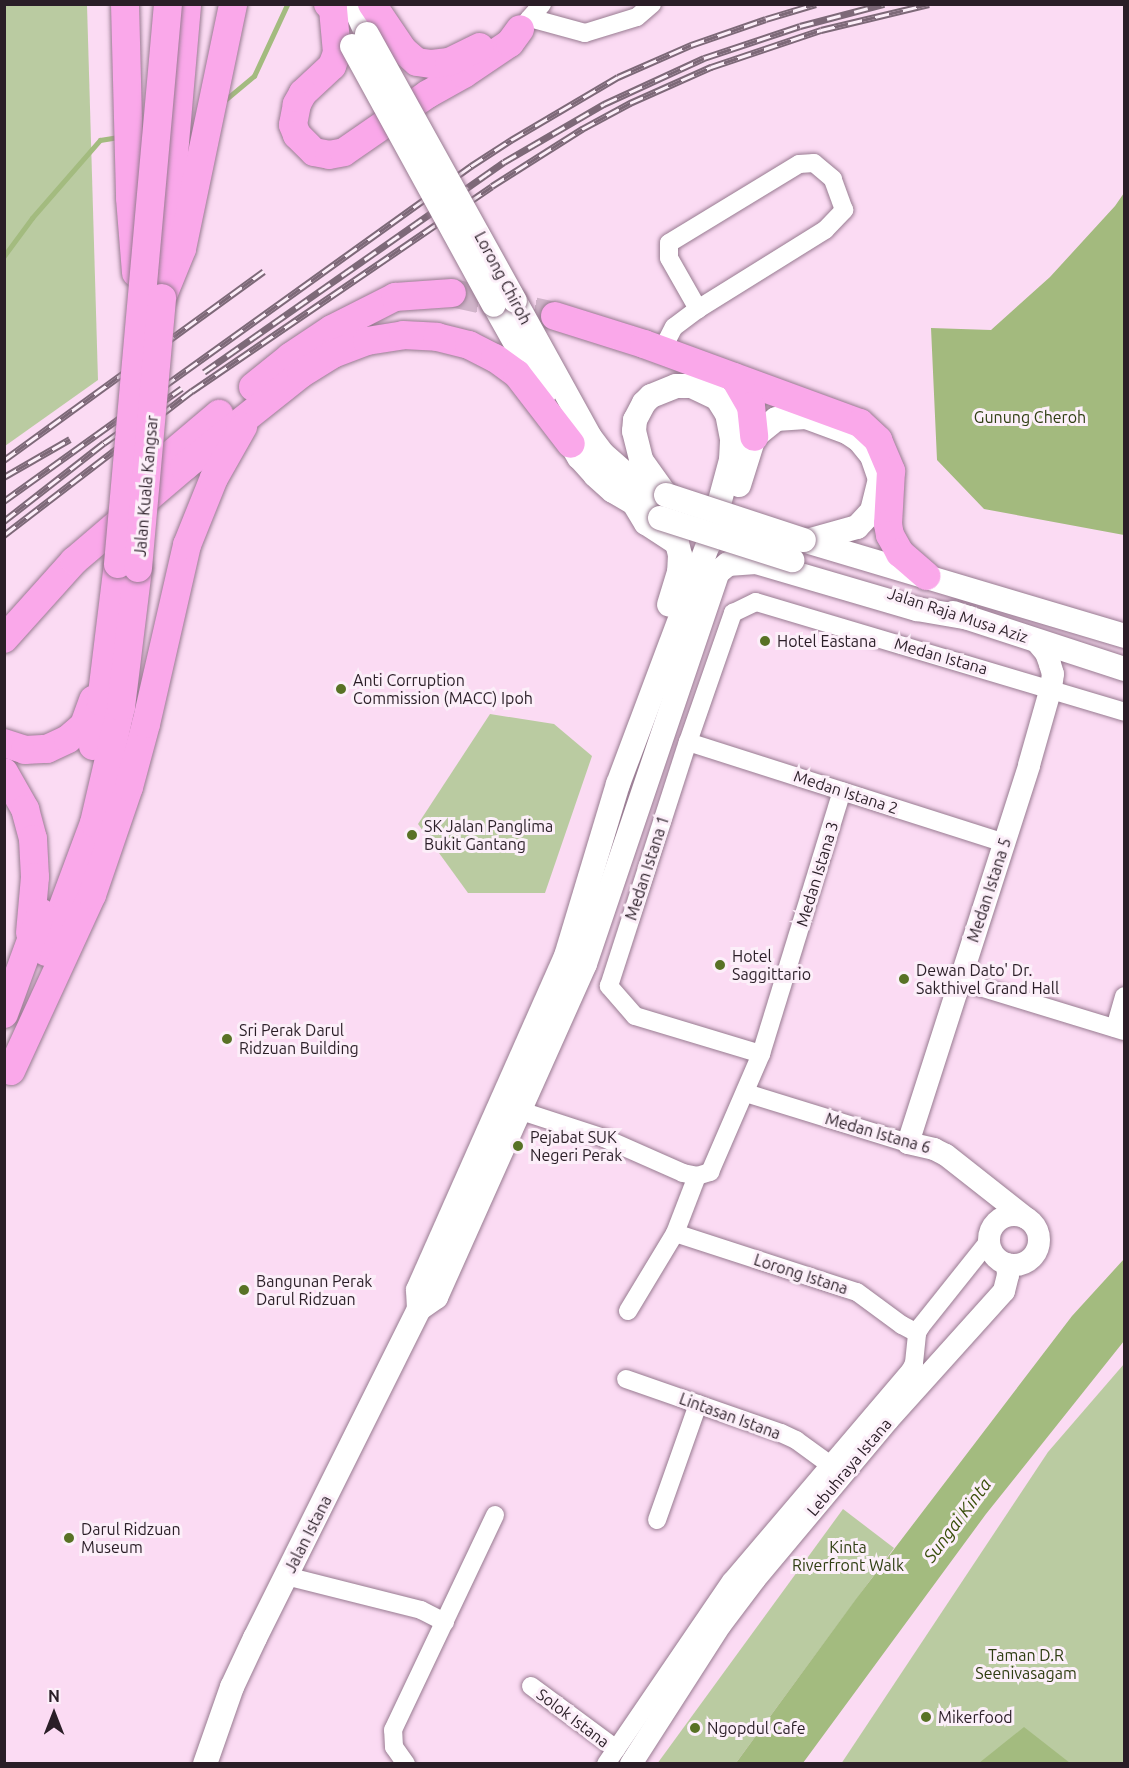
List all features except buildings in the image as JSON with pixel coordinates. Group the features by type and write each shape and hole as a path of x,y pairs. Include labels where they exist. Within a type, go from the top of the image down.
{"highway":[{"path":"125,4 130,198 140,320"},
{"name":"Jalan Kuala Kangsar","path":"37,950 94,823 121,707 140,320 168,4"},
{"name":"Jalan Kuala Kangsar","path":"37,950 75,816 101,702 110,637 128,566 162,298 187,4"},
{"path":"372,4 403,50 417,62 432,64 449,62 531,17"},
{"path":"336,6 337,53 332,66 303,93 297,104 293,125 297,135 314,152 329,154 344,152 428,94 465,74 510,43 531,17"},
{"path":"162,298 182,249 234,10"},
{"path":"4,615 45,567 168,455 290,357 332,329 395,297 452,293"},
{"path":"555,316 847,416 871,431 885,452 891,471 888,524 890,535 900,553 926,576"},
{"path":"4,639 74,561 251,413 301,374 333,354 367,341 403,335 437,337 469,345 495,357 517,374 571,444"},
{"path":"734,377 751,406 754,436"},
{"path":"8,1081 92,895 129,787 187,546 214,478 251,413"},
{"path":"4,743 25,750 47,749 68,739 84,725 110,637"},
{"path":"4,772 25,809 33,838 37,950 8,1081"},
{"path":"4,1014 37,950"}],"main road":[{"name":"Lorong Chiroh","path":"336,6 360,40 505,303 590,436 603,454 663,506"},
{"name":"Lorong Chiroh","path":"505,303 571,444 595,475 635,505"},
{"path":"618,784 708,545 731,460 732,439 727,414 717,398 691,386 676,386 651,396 644,403 635,420 634,430 641,460 663,506"},
{"path":"593,944 620,831 706,577 718,553 754,436 776,419 806,417 847,432 859,440 872,456 880,479 872,511 857,527 801,547 663,506 635,505"},
{"path":"511,1107 566,956 618,784 642,690 679,572 680,555 676,543 646,523 635,505"},
{"name":"Jalan Raja Musa Aziz","path":"801,547 926,576 1125,636"},
{"name":"Jalan Raja Musa Aziz","path":"801,547 969,618 1125,669"},
{"path":"511,1107 593,944 717,573 728,564 756,562 917,609 969,618"},
{"name":"Jalan Istana","path":"205,1764 232,1687 419,1309 418,1290 511,1107"}],"street":[{"path":"531,17 585,33 638,17 652,4"},
{"path":"661,351 674,327 698,309 825,230 844,210 833,179 814,163 799,164 669,243 669,258 698,309"},
{"name":"Medan Istana","path":"756,602 1051,688 1125,712"},
{"name":"Medan Istana 1","path":"756,602 733,614 688,742 609,986 635,1016 761,1054"},
{"name":"Medan Istana 5","path":"908,1143 1051,688 1053,674 1050,664 1046,653 1035,640"},
{"name":"Medan Istana 2","path":"688,742 1004,843"},
{"name":"Medan Istana 3","path":"697,1176 704,1176 714,1166 761,1054 842,791"},
{"path":"960,981 1120,1029 1125,996"},
{"name":"Medan Istana 6","path":"746,1093 934,1149 946,1155 1026,1218"},
{"path":"511,1107 604,1138 673,1169 697,1176 675,1233 628,1311"},
{"path":"617,1759 716,1601 829,1464 910,1371 914,1363 917,1333 991,1233 1005,1216 1026,1218 1037,1229 1039,1245 1031,1259 1016,1265 1007,1264 994,1256 991,1233 988,1207 981,1197 942,1165 908,1143"},
{"name":"Lorong Istana","path":"675,1233 857,1292 902,1325 917,1333"},
{"name":"Lebuhraya Istana","path":"973,1325 1013,1291 1031,1259"},
{"name":"Lebuhraya Istana","path":"617,1759 755,1579 888,1420 1004,1291 1008,1275 1007,1264"},
{"name":"Lintasan Istana","path":"626,1379 788,1436 829,1464"},
{"path":"657,1520 698,1404"},
{"path":"406,1764 394,1747 392,1738 397,1721 495,1515"},
{"path":"286,1576 421,1610 445,1622"},
{"name":"Solok Istana","path":"531,1686 617,1759"}],"green space":[{"path":"5,4 87,5 98,380 5,446"},
{"name":"Gunung Cheroh","path":"1124,193 1124,535 984,509 937,460 931,328 991,330 1050,277 1115,206"},
{"path":"490,714 554,724 592,756 545,893 468,893 418,824"},
{"name":"Taman D.R Seenivasagam","path":"1124,1364 1124,1763 841,1764 1048,1452"},
{"name":"Kinta Riverfront Walk","path":"843,1509 894,1548 736,1763 657,1764"}],"water":[{"name":"Sungai Kinta","path":"1124,1259 1124,1341 986,1514 803,1763 736,1763 856,1599 1072,1316"},
{"path":"1024,1727 1070,1763 979,1763"}],"waterway":[{"path":"224,101 254,76 287,5"},
{"path":"4,256 32,218 100,140 120,137"}],"tunnel":[{"path":"452,293 555,316"}],"railway":[{"path":"4,501 471,166 511,140 618,77 691,45 816,4"},
{"path":"204,372 504,162 604,104 704,58 800,26 884,4"},
{"path":"4,535 192,391 492,186 582,129 630,103 711,67 821,30 929,4"},
{"path":"4,460 264,271"},
{"path":"4,521 104,443 182,388"},
{"path":"4,477 70,439"}],"place":[{"name":"Hotel Eastana","path":"765,641"},
{"name":"Anti Corruption Commission (MACC) Ipoh","path":"341,689"},
{"name":"SK Jalan Panglima Bukit Gantang","path":"412,835"},
{"name":"Hotel Saggittario","path":"720,965"},
{"name":"Dewan Dato' Dr. Sakthivel Grand Hall","path":"904,979"},
{"name":"Sri Perak Darul Ridzuan Building","path":"227,1039"},
{"name":"Pejabat SUK Negeri Perak","path":"518,1146"},
{"name":"Bangunan Perak Darul Ridzuan","path":"244,1290"},
{"name":"Darul Ridzuan Museum","path":"69,1538"},
{"name":"Mikerfood","path":"926,1717"},
{"name":"Ngopdul Cafe","path":"695,1728"}]}
